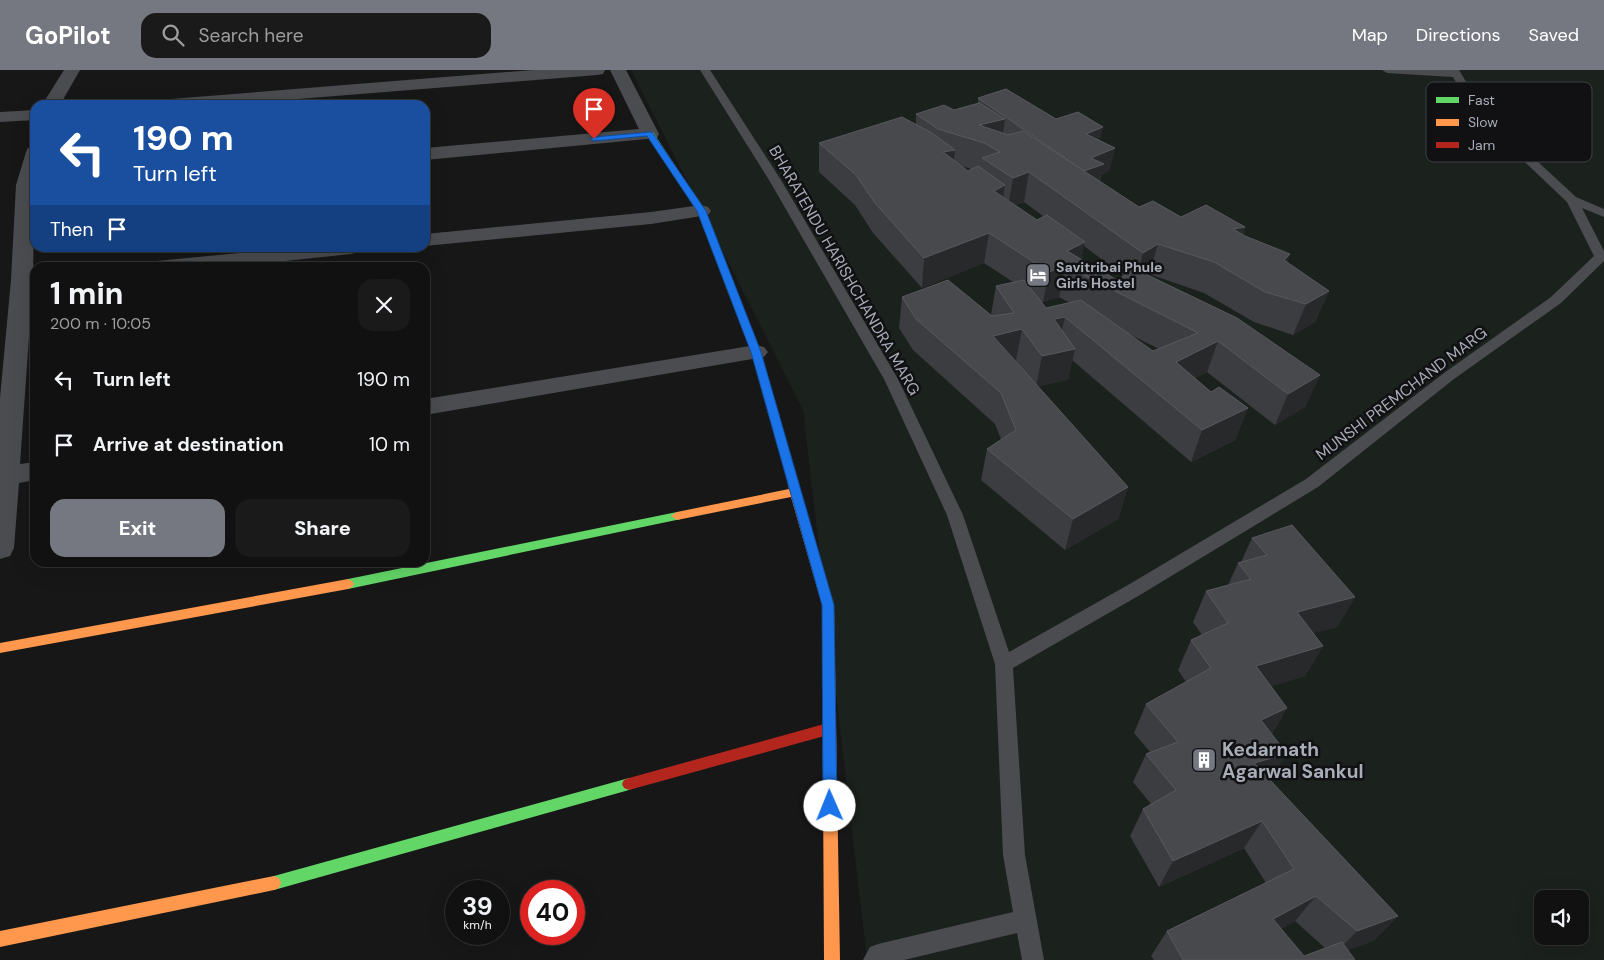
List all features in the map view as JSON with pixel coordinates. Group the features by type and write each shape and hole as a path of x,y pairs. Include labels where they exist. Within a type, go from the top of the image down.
{"street":[{"path":"54,100 72,70"},
{"path":"221,100 596,70"},
{"path":"618,70 650,134 701,211 756,352 828,605 832,960"},
{"path":"0,117 30,115"},
{"path":"430,154 650,134"},
{"path":"0,548 19,280 30,185"},
{"path":"430,240 650,218 701,211"},
{"path":"208,262 310,252"},
{"path":"430,406 756,352"},
{"path":"6,476 30,472"},
{"path":"430,567 795,492"},
{"path":"0,648 288,596 429,567"},
{"path":"0,939 267,885 828,729"}],"lane":[{"name":"BHARATENDU HARISHCHANDRA MARG","path":"705,70 775,180 891,379 955,515 1004,664 1014,855 1033,960"},
{"path":"1386,70 1456,72"},
{"name":"MUNSHI PREMCHAND MARG","path":"1004,664 1134,590 1312,483 1449,376 1556,300 1601,257 1572,200 1531,162"},
{"path":"1572,200 1604,213"},
{"path":"874,960 878,954 1026,920"}],"shaded area":[{"path":"631,70 1604,70 1604,960 867,960 803,410"}],"building":[{"path":"1006,89 1056,119 1078,112 1103,127 1086,134 1115,148 1091,158 1104,164 1084,171 978,98"},
{"path":"979,103 1005,119 979,125 1008,135 1023,131 1139,207 1153,201 1181,217 1206,205 1245,227 1233,229 1245,236 1290,254 1284,260 1329,291 1306,304 1265,292 1214,262 1158,244 1143,253 1029,172 1013,178 982,158 1000,152 984,143 938,129 916,114 944,105 954,110"},
{"path":"902,117 932,133 955,150 943,152 968,171 978,166 1005,185 994,191 1037,220 1047,215 1085,242 1067,251 1117,280 1135,269 1237,318 1320,375 1288,394 1218,341 1176,362 1211,392 1219,387 1248,408 1202,430 1065,317 1054,319 1075,349 1042,356 1022,329 993,336 1128,487 1073,519 987,449 1016,430 1001,393 916,319 902,297 948,280 992,316 1014,313 996,286 1024,280 1046,308 1081,300 1153,351 1198,333 1066,266 1049,272 989,233 924,258 875,203 856,175 819,143"},
{"name":"Kedarnath Agarwal Sankul","path":"1292,525 1355,597 1297,612 1323,646 1256,666 1287,708 1261,720 1287,754 1254,763 1398,916 1357,931 1316,896 1273,919 1304,956 1342,942 1355,960 1183,960 1167,931 1294,869 1262,821 1173,861 1143,809 1176,790 1146,754 1178,742 1146,704 1211,668 1191,640 1228,623 1206,591 1251,579 1238,563 1267,555 1252,538"}],"traffic: fast":[{"path":"650,134 701,211 756,352 792,480"},
{"path":"348,584 677,516"},
{"path":"274,883 629,784"}],"traffic: slow":[{"path":"792,480 828,605 832,960"},
{"path":"677,516 795,492"},
{"path":"0,648 348,584"},
{"path":"0,939 274,883"}],"traffic: jam":[{"path":"629,784 828,729"}],"place":[{"name":"Savitribai Phule Girls Hostel","path":"1038,275"},
{"name":"Kedarnath Agarwal Sankul","path":"1204,760"}],"route":[{"path":"594,139 650,134 701,211 756,352 828,605 830,806"}]}
